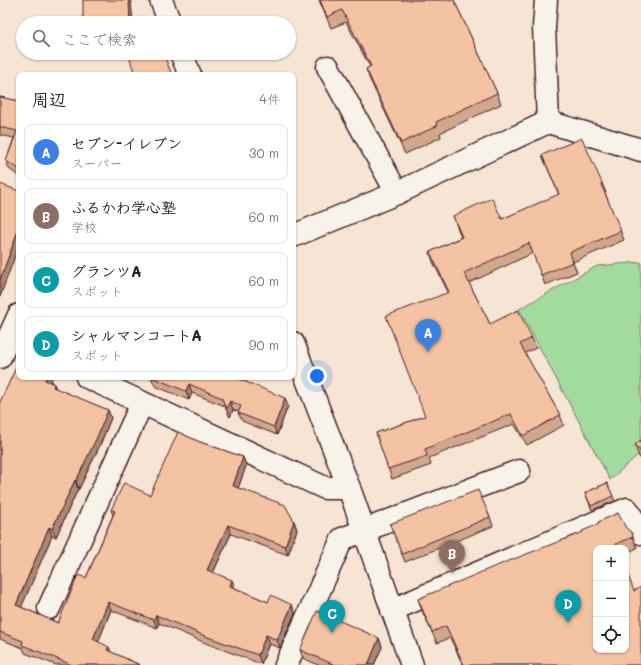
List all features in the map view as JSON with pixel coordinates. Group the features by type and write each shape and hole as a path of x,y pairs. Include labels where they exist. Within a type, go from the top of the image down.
{"street":[{"path":"161,0 167,16"},
{"path":"546,0 544,27 548,122"},
{"path":"184,60 189,72"},
{"path":"328,67 397,192"},
{"path":"296,235 397,192 548,122 641,150"},
{"path":"7,345 16,322"},
{"path":"296,351 365,531 412,665"},
{"path":"93,380 325,488 349,488"},
{"path":"49,608 142,403"},
{"path":"286,665 342,539 519,471"},
{"path":"392,610 627,509 641,533"}],"green space":[{"path":"641,262 641,452 610,480 519,309 597,266"}],"building":[{"path":"83,0 129,0 130,16 83,16"},
{"path":"320,0 454,0 497,93 436,122 437,126 401,143 366,69 371,66 342,10 327,17"},
{"path":"130,60 166,60 171,72 134,72"},
{"path":"0,97 16,100 16,131 0,127"},
{"path":"16,134 16,167 6,161"},
{"path":"582,138 621,231 570,252 573,262 541,275 529,243 464,273 490,324 518,310 532,338 520,344 560,415 523,436 511,414 425,449 427,456 388,469 376,433 425,416 386,316 449,292 430,252 462,237 453,216 492,198 502,219 559,194 542,155"},
{"path":"0,184 16,190 16,236 0,280"},
{"path":"16,367 16,380 45,380 54,384 53,387 108,410 97,437 52,529 49,527 16,605 58,623 78,575 86,578 115,511 111,510 124,483 150,495 178,432 200,442 243,457 233,486 285,505 294,521 285,546 228,525 207,570 232,580 230,586 268,602 271,595 292,605 277,640 266,635 258,655 205,636 156,615 154,620 108,602 93,639 109,647 107,650 140,665 72,665 22,645 23,641 0,632 0,402"},
{"path":"158,380 241,380 285,398 274,427 238,413 241,406 230,401 226,409 222,398 189,384 186,391"},
{"path":"641,440 641,452 635,445"},
{"path":"607,483 613,496 591,506 585,493"},
{"path":"478,490 490,517 402,554 390,524"},
{"path":"618,513 626,528 632,533 633,537 616,545 593,545 593,653 629,653 629,578 634,591 641,587 641,665 464,665 446,626 432,632 418,599 491,568 583,532 582,531 599,524 598,522"},
{"path":"317,611 379,638 368,665 335,665 300,650"}],"place":[{"name":"セブン-イレブン","path":"428,352"},
{"name":"ふるかわ学心塾","path":"452,573"},
{"name":"シャルマンコートA","path":"568,623"},
{"name":"グランツA","path":"332,633"}]}
